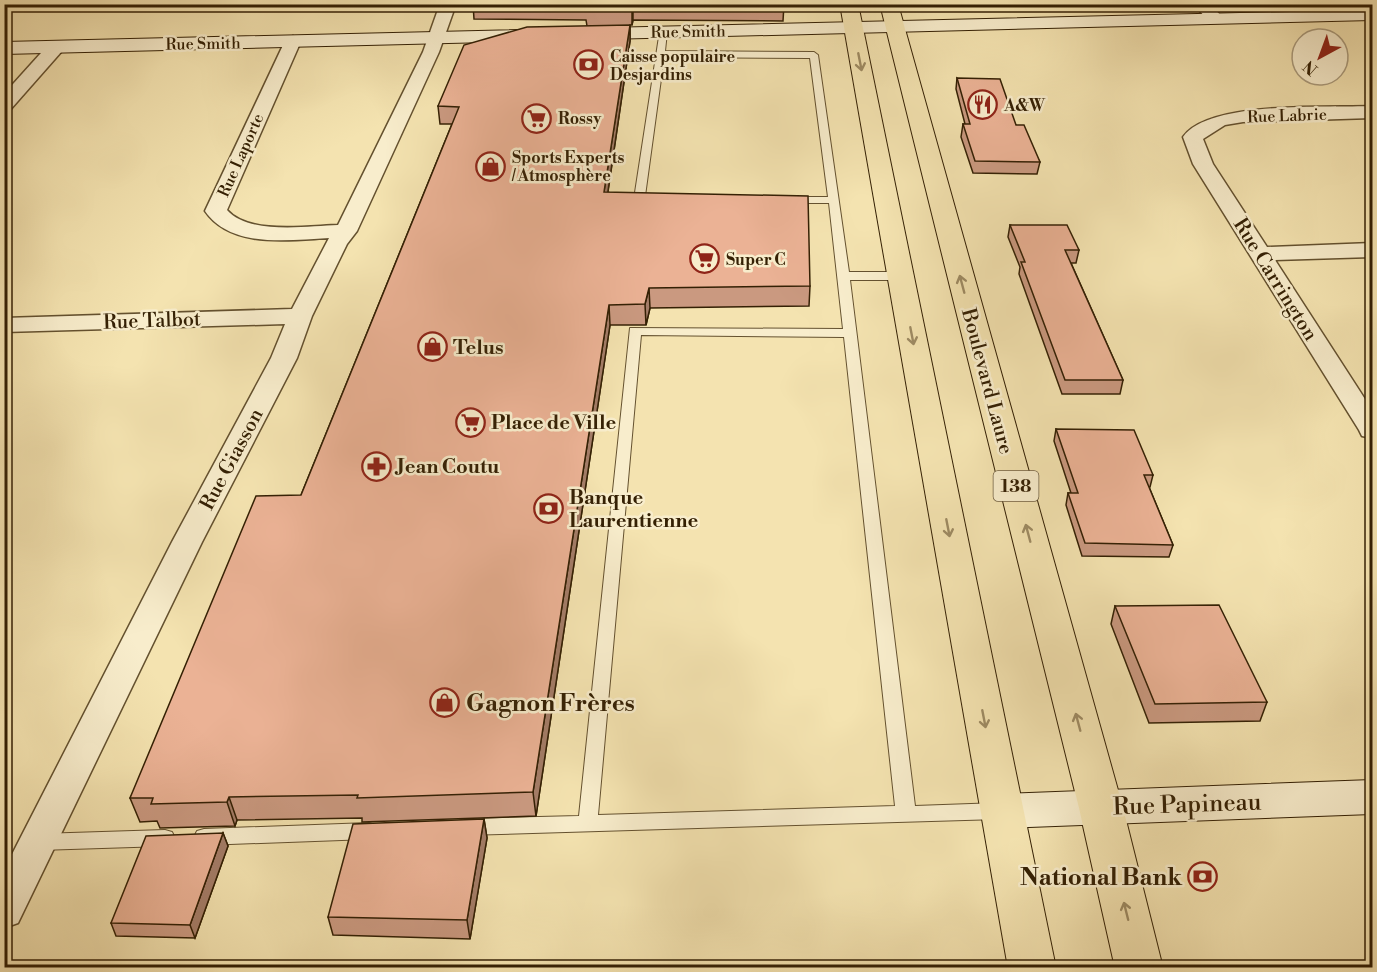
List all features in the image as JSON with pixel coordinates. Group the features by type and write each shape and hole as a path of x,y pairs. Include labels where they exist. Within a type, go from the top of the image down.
{"highway":[{"name":"Boulevard Laure","path":"891,15 1101,808 1139,968"},
{"path":"851,16 1032,968"}],"street":[{"name":"Rue Giasson","path":"4,911 187,542 284,358 300,316 337,242 346,231 431,52 434,38 448,4"},
{"path":"1200,4 1216,19"},
{"name":"Rue Smith","path":"4,48 663,32 851,16 891,15 1216,19 1372,15"},
{"name":"Rue Laporte","path":"293,41 216,210 230,225 248,229 274,232 346,231"},
{"path":"4,106 56,47"},
{"name":"Rue Labrie","path":"1205,130 1219,121 1243,116 1372,112"},
{"name":"Rue Carrington","path":"1205,130 1193,137 1203,164 1372,430"},
{"path":"1260,254 1372,250"},
{"name":"Rue Talbot","path":"4,325 300,316"},
{"name":"Rue Papineau","path":"1002,811 1372,797"}],"lane":[{"path":"662,199 639,199 663,32"},
{"path":"660,54 814,55 834,200 906,813"},
{"path":"777,200 834,200"},
{"path":"843,276 900,276"},
{"path":"588,823 592,761 635,331 850,333"},
{"path":"442,828 1002,811"},
{"path":"37,843 382,830"}],"building":[{"path":"607,4 633,4 632,9 586,10"},
{"path":"640,4 784,4 784,6"},
{"name":"Place de Ville","path":"630,25 604,192 808,196 810,286 649,288 645,304 609,305 533,792 357,798 358,795 229,797 227,802 151,804 153,798 130,798 256,496 301,495 459,107 438,106 464,45 527,27"},
{"path":"957,78 1000,79 1016,125 1024,125 1040,162 975,161 963,124 970,124"},
{"path":"1010,225 1067,225 1079,250 1065,250 1123,380 1065,380 1021,262 1025,262"},
{"path":"1056,429 1134,430 1153,475 1144,475 1173,545 1085,543 1068,493 1078,493"},
{"path":"1219,605 1267,702 1155,704 1115,606"},
{"path":"484,819 467,920 328,917 353,824"},
{"path":"223,833 190,925 111,923 146,836"}],"place":[{"name":"Caisse populaire Desjardins","path":"589,65"},
{"name":"A&W","path":"983,105"},
{"name":"Rossy","path":"537,118"},
{"name":"Sports Experts / Atmosphère","path":"491,166"},
{"name":"Super C","path":"705,259"},
{"name":"Telus","path":"432,347"},
{"name":"Place de Ville","path":"470,422"},
{"name":"Jean Coutu","path":"376,466"},
{"name":"Banque Laurentienne","path":"548,509"},
{"name":"Gagnon Frères","path":"445,703"},
{"name":"National Bank","path":"1203,877"}]}
